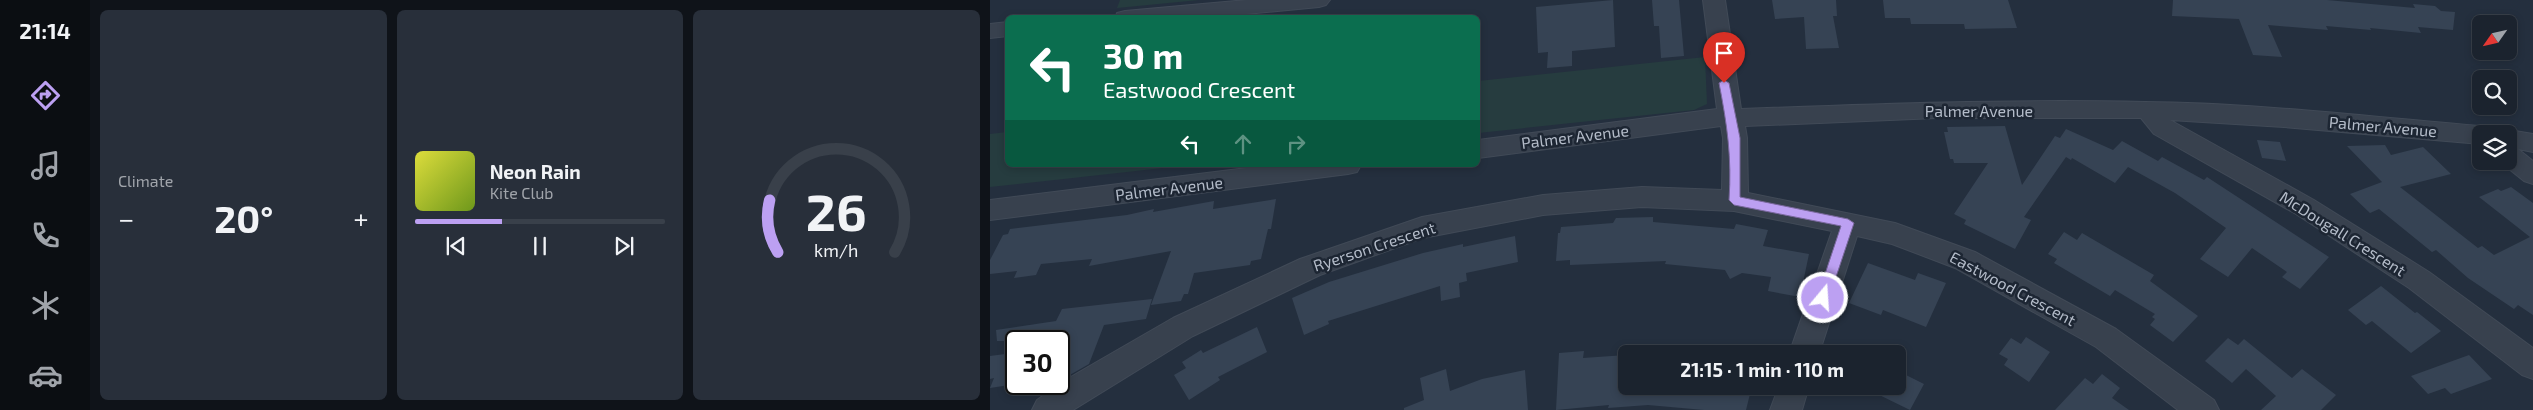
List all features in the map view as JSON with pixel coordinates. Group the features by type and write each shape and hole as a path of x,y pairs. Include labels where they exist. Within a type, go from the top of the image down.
{"street":[{"path":"1157,15 1319,0"},
{"path":"1714,0 1724,83 1732,117 1736,172 1734,200"},
{"path":"990,31 1005,30"},
{"name":"Palmer Avenue","path":"1480,149 1732,117 1937,110 2147,110 2284,118 2472,134"},
{"name":"McDougall Crescent","path":"2147,110 2163,128 2306,208 2419,280 2533,365"},
{"path":"2517,141 2533,144"},
{"path":"2517,162 2533,174"},
{"name":"Palmer Avenue","path":"990,210 1332,167"},
{"name":"Ryerson Crescent","path":"1048,410 1073,392 1182,327 1310,267 1422,228 1543,205 1642,197 1734,200"},
{"name":"Eastwood Crescent","path":"1734,200 1895,234 1965,260 2106,338 2203,410"},
{"path":"1807,345 1848,223"},
{"path":"1786,410 1791,395"}],"green space":[{"path":"1120,0 1199,0 1117,8"},
{"path":"1705,57 1707,104 1694,110 1480,133 1480,81"},
{"path":"1005,132 1005,167 1172,167 990,187 990,134"}],"building":[{"path":"1613,0 1615,47 1572,51 1572,66 1547,68 1548,52 1538,53 1536,7"},
{"path":"1652,0 1679,0 1684,56 1661,58 1659,26 1654,26"},
{"path":"1772,0 1836,0 1837,16 1833,16 1839,48 1806,49 1804,17 1775,19"},
{"path":"1883,0 2008,0 2017,28 1965,29 1964,24 1911,24 1910,18 1885,18"},
{"path":"2173,0 2327,0 2415,8 2413,4 2435,6 2441,11 2455,12 2453,30 2418,27 2421,33 2370,28 2371,30 2326,26 2328,30 2268,25 2282,57 2253,55 2239,19 2172,16"},
{"path":"2005,126 2022,185 2055,136 2060,138 2066,129 2113,150 2122,141 2158,161 2162,157 2204,180 2207,177 2329,257 2300,289 2282,277 2287,272 2252,248 2228,277 2200,259 2226,228 2175,193 2128,167 2115,183 2072,158 2071,160 2066,157 2024,217 2031,220 2015,249 1964,224 1966,220 1954,214 1988,163 1954,163 1953,159 1950,159 1944,132 1948,132 1947,127"},
{"path":"2257,140 2280,142 2286,161 2262,158"},
{"path":"2385,145 2391,155 2423,147 2451,174 2400,187 2478,248 2482,246 2494,255 2530,237 2479,197 2498,189 2501,191 2511,187 2533,203 2533,315 2518,305 2514,309 2468,278 2436,250 2432,252 2379,209 2370,213 2350,194 2382,182 2347,146"},
{"path":"1276,199 1271,229 1268,229 1261,259 1251,261 1250,265 1194,273 1188,294 1184,294 1181,301 1151,305 1171,251 1089,266 1092,259 1041,264 1036,275 1014,278 1017,271 990,274 990,260 1003,235 1008,234 1010,229 1127,215 1154,209 1153,212 1214,201 1213,209"},
{"path":"1653,217 1653,222 1734,229 1736,224 1768,230 1763,246 1809,254 1800,297 1768,291 1771,277 1742,273 1730,279 1725,270 1665,264 1666,261 1570,265 1570,260 1556,261 1558,233 1560,233 1561,227 1613,223 1616,218"},
{"path":"2064,232 2077,240 2082,233 2154,275 2150,281 2198,316 2173,342 2150,325 2155,319 2152,317 2155,314 2115,290 2110,296 2054,263 2057,259 2048,254"},
{"path":"1515,236 1518,262 1466,273 1467,281 1459,283 1460,297 1441,301 1440,286 1328,321 1329,324 1304,335 1292,298 1329,282 1423,253 1463,244 1463,247"},
{"path":"1868,263 1915,280 1918,273 1946,283 1926,327 1883,310 1881,315 1849,303"},
{"path":"2381,286 2441,331 2411,353 2372,321 2366,325 2348,310"},
{"path":"1152,299 1146,319 1104,325 1089,364 1070,375 1070,330 1005,330 1005,341 997,341 996,330 1056,321 1062,309"},
{"path":"1257,327 1267,352 1218,377 1220,380 1189,400 1174,375 1186,368 1182,362 1201,350 1203,353"},
{"path":"2026,337 2050,352 2029,382 2004,365 2008,359 1999,354 2011,338 2021,344"},
{"path":"2228,338 2238,345 2244,339 2292,378 2302,369 2336,395 2321,410 2261,410 2276,396 2246,369 2232,383 2205,361"},
{"path":"1584,351 1583,358 1618,356 1618,395 1750,395 1746,410 1704,410 1648,405 1608,408 1609,405 1556,410 1559,353"},
{"path":"1005,354 1005,386 990,388 994,378 990,379 990,356"},
{"path":"2469,355 2492,379 2451,394 2445,388 2428,394 2411,376"},
{"path":"1446,369 1450,391 1482,379 1525,370 1528,410 1404,410 1404,408 1424,400 1420,378"},
{"path":"2102,374 2120,388 2112,398 2129,410 2055,410 2085,378 2093,384"},
{"path":"1906,375 1924,384 1910,410 1879,395 1906,395"}],"route":[{"path":"1724,83 1735,138 1736,172 1734,200 1848,223 1823,298"}]}
